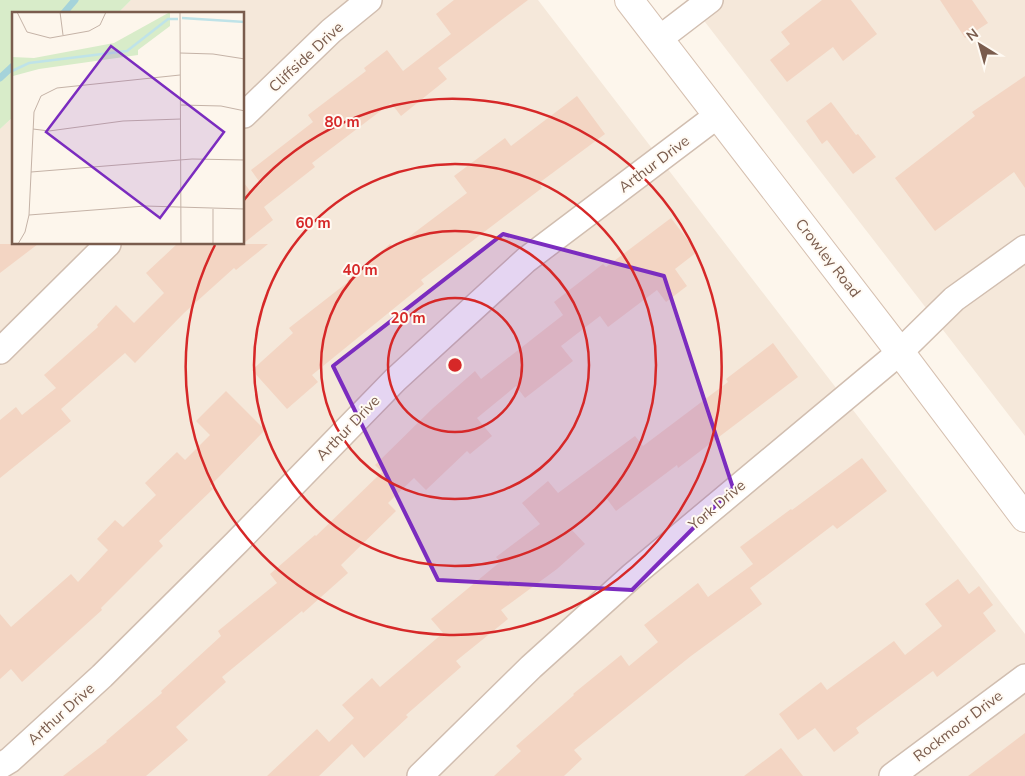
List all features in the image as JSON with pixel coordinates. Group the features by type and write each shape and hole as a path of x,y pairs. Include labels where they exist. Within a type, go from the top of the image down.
{"main road":[{"name":"Crowley Road","path":"629,0 900,352 1025,518"}],"street":[{"name":"Cliffside Drive","path":"245,114 332,31 369,0"},
{"path":"659,38 710,0"},
{"name":"Arthur Drive","path":"0,766 10,760 102,676 236,543 395,380 526,260 718,115"},
{"path":"0,351 107,245"},
{"name":"York Drive","path":"420,776 531,666 625,581 900,352 954,299 1025,248"},
{"name":"Rockmoor Drive","path":"892,776 1025,677"}],"highlighted area":[{"path":"503,234 664,276 733,488 632,590 438,580 333,366"}],"shaded area":[{"path":"131,0 538,0 1025,634 1025,776 0,776 0,129 12,118 12,245 245,245 245,12 119,12"},
{"path":"688,0 1025,0 1025,436"}],"green space":[{"path":"0,0 131,0 119,12 12,12 12,118 0,129"}],"building":[{"path":"454,0 528,0 438,68 447,79 401,116 391,103 312,163 315,167 264,207 273,220 245,242 245,184 251,192 261,184 251,170 313,122 308,115 366,71 364,68 387,50 403,71 451,34 436,14"},
{"path":"822,0 851,0 877,34 843,61 833,47 787,82 770,60 790,44 781,32"},
{"path":"940,0 972,0 988,23 965,38"},
{"path":"1025,76 1025,188 1014,172 935,231 895,178 975,116 972,112"},
{"path":"577,96 605,134 539,183 542,188 421,280 424,284 312,375 318,382 287,409 252,370 293,333 289,328 348,282 390,244 394,248 467,193 454,176 505,138 511,146"},
{"path":"831,102 856,135 858,134 876,157 853,174 827,140 822,144 806,121"},
{"path":"671,218 697,252 675,269 687,286 666,302 657,290 608,327 600,316 561,346 573,361 525,398 516,386 477,418 492,436 470,454 467,451 426,490 414,478 388,503 396,511 341,565 348,573 303,613 302,611 222,677 226,682 176,727 188,740 146,776 63,776 107,742 162,693 161,691 221,636 218,631 277,583 270,574 316,536 382,472 375,465 433,408 475,371 481,379 563,315 554,302 603,264 606,267"},
{"path":"0,244 37,245 0,273"},
{"path":"268,244 236,270 234,268 184,313 135,363 125,353 61,409 71,421 0,478 0,420 16,407 22,415 56,388 44,375 98,327 97,325 116,305 134,323 164,293 146,273 176,245"},
{"path":"773,343 798,377 678,468 677,465 616,511 607,499 572,530 585,544 557,569 501,610 508,619 456,661 461,667 406,715 408,717 364,758 352,744 319,776 267,776 317,729 329,742 354,718 342,705 372,678 380,687 443,633 431,619 500,562 496,557 540,524 522,503 548,481 558,493 635,436 643,446 728,382 726,379"},
{"path":"226,391 265,430 210,486 213,489 159,541 163,546 101,608 102,610 22,682 11,669 0,679 0,614 11,627 71,574 78,582 108,550 97,539 115,520 123,527 156,495 145,483 177,452 185,460 210,435 196,421"},
{"path":"862,458 887,491 837,529 833,525 750,588 762,604 691,656 574,750 582,759 564,776 494,776 521,751 516,746 573,694 621,655 629,666 658,642 644,625 698,583 708,597 753,564 740,547"},
{"path":"958,579 969,594 979,586 993,605 983,613 996,631 937,677 933,671 856,728 859,733 834,752 815,728 798,740 779,714 821,682 827,690 894,641 905,655 942,626 925,604"},
{"path":"1025,733 1025,776 968,776 1000,752"},
{"path":"781,748 803,776 744,776"}],"waterway":[{"path":"65,12 75,0"},
{"path":"0,78 12,67"}]}
